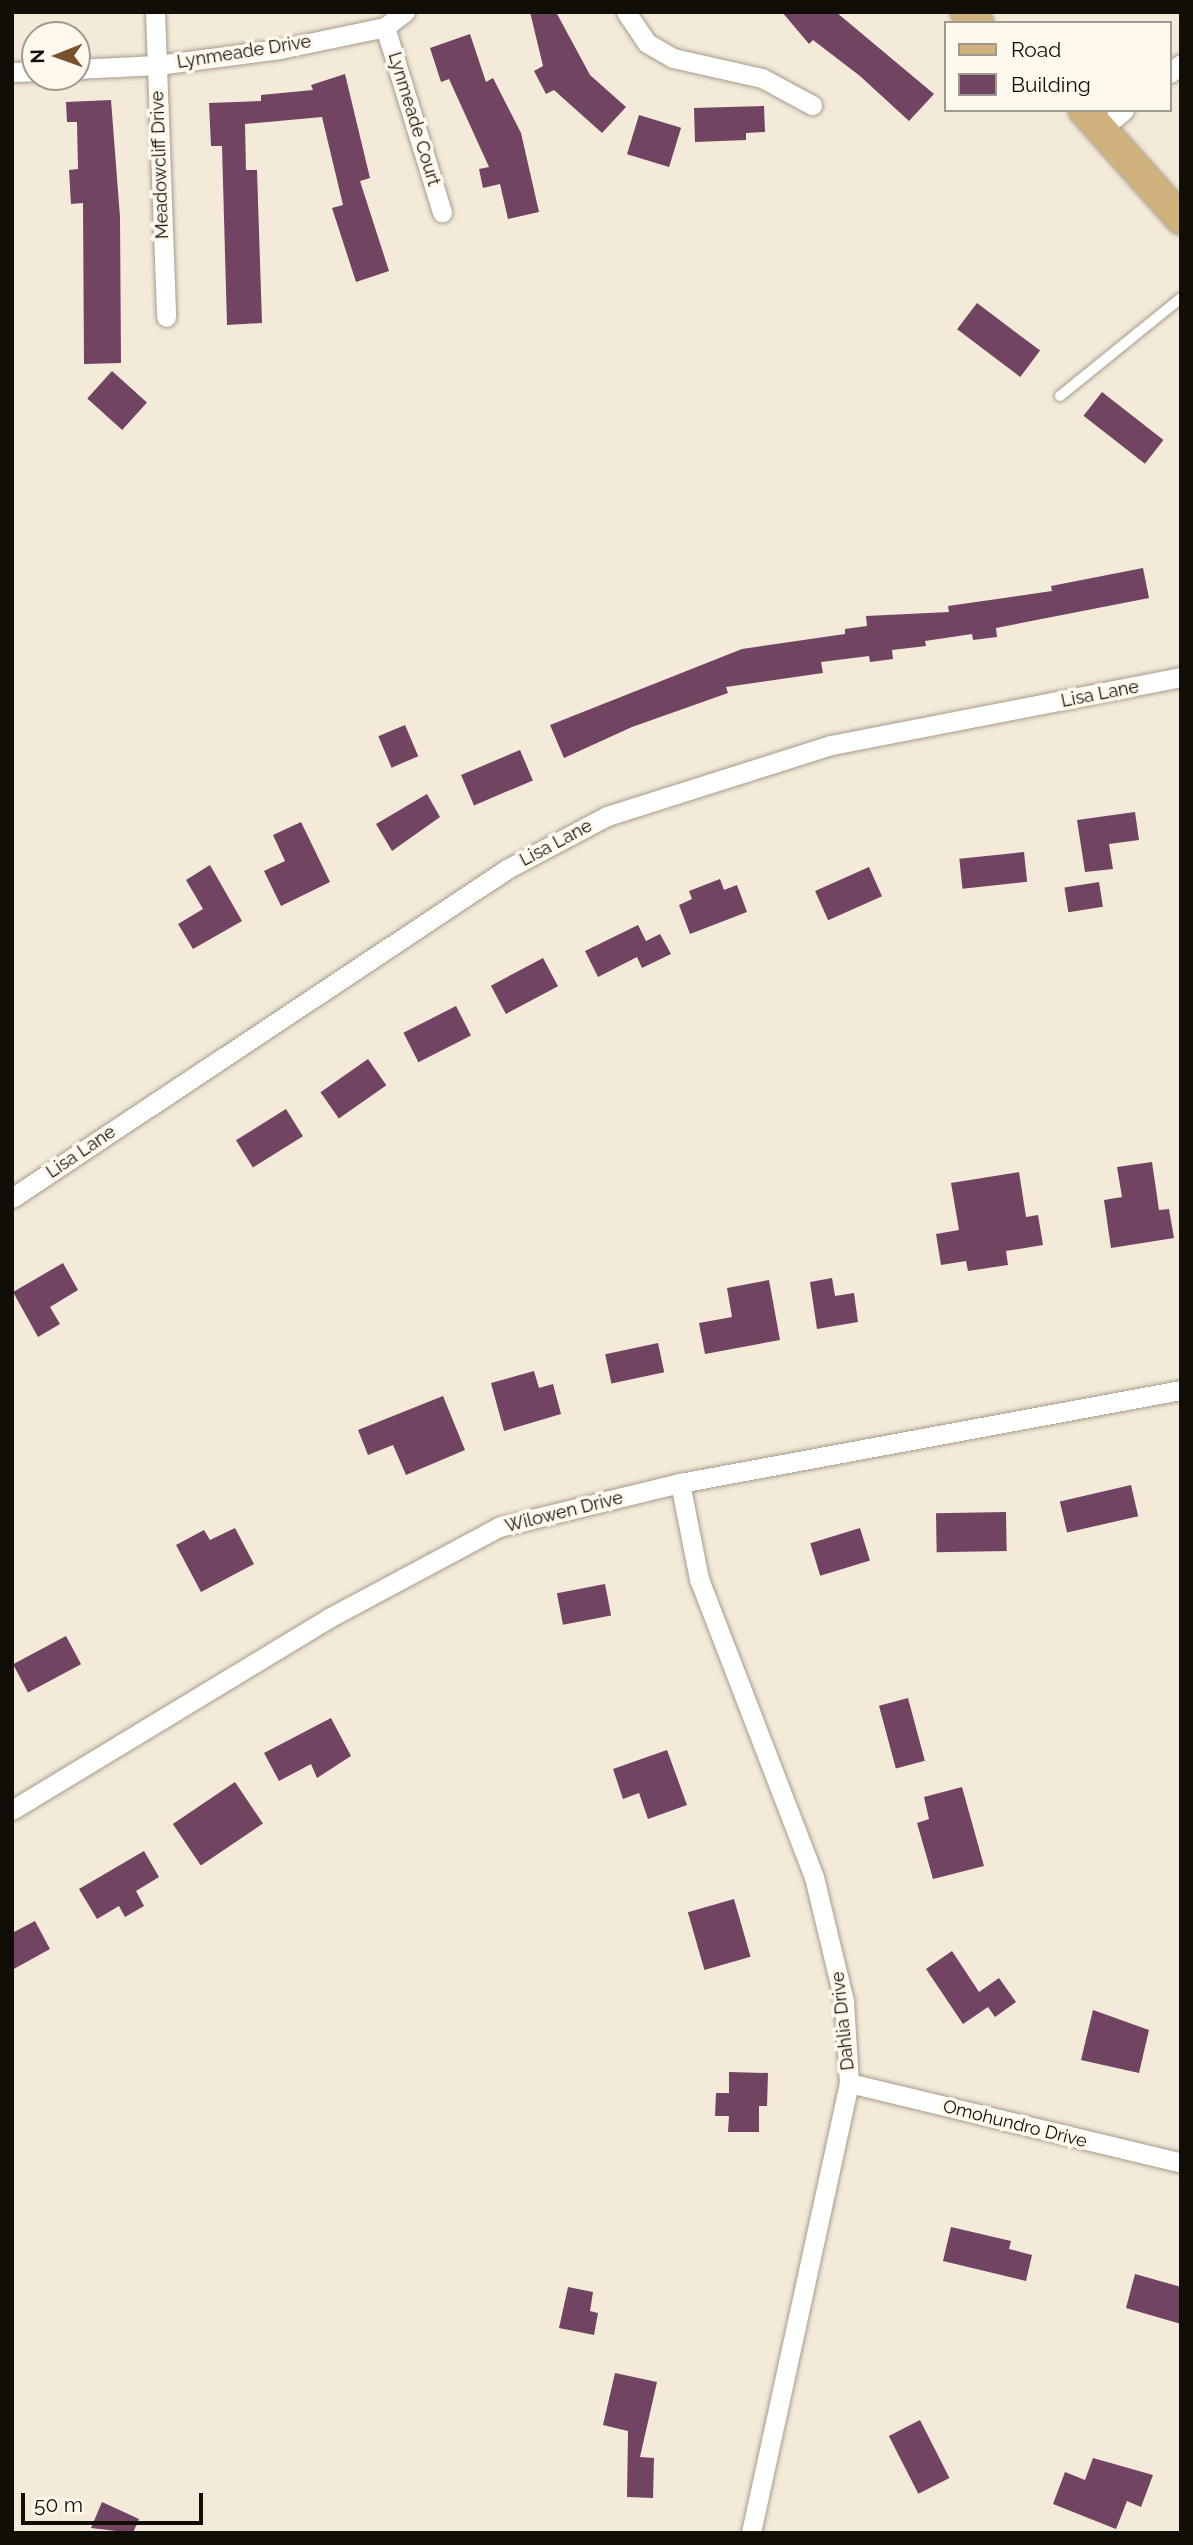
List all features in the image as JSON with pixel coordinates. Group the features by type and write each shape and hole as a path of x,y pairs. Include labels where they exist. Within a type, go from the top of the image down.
{"main road":[{"path":"1104,116 1181,219"}],"street":[{"name":"Meadowcliff Drive","path":"155,12 166,317"},
{"name":"Lynmeade Drive","path":"91,68 156,65 385,27 405,12"},
{"path":"626,12 647,43 673,58 762,78 812,105"},
{"name":"Lynmeade Court","path":"385,27 442,212"},
{"name":"Lisa Lane","path":"12,1198 507,869 607,816 831,745 1181,677"},
{"name":"Wilowen Drive","path":"12,1810 329,1618 499,1527 680,1483 1181,1390"},
{"name":"Dahlia Drive","path":"680,1483 699,1579 818,1889 844,2001 849,2083 751,2533"},
{"name":"Omohundro Drive","path":"849,2083 1181,2163"}],"lane":[{"path":"1060,396 1181,298"}],"building":[{"path":"530,12 556,12 590,75 626,107 602,133 554,90 546,94 534,71 543,66"},
{"path":"782,12 836,12 934,94 909,121 860,76 813,40 809,44"},
{"path":"470,34 486,82 493,78 521,133 539,212 508,219 500,184 483,188 479,169 489,167 449,79 441,82 430,48"},
{"path":"345,74 370,178 360,181 389,271 356,282 332,208 343,205 322,117 245,124 246,170 257,170 262,323 227,325 222,146 211,146 209,103 261,101 261,95 313,90 311,85"},
{"path":"111,100 120,217 121,363 84,364 83,203 71,204 69,170 78,169 77,122 67,122 66,102"},
{"path":"764,106 765,132 746,133 746,140 695,142 694,108"},
{"path":"639,115 681,128 669,167 627,154"},
{"path":"977,303 1040,351 1020,377 957,329"},
{"path":"112,371 147,402 122,430 87,398"},
{"path":"1102,392 1163,440 1145,464 1084,416"},
{"path":"1143,568 1149,598 996,628 997,637 973,640 972,634 925,641 926,646 892,650 893,659 870,662 869,656 821,662 823,673 726,687 728,693 632,727 564,758 550,725 742,649 845,634 845,629 867,626 866,616 949,612 948,606 1052,591 1051,586"},
{"path":"405,725 418,756 392,768 378,736"},
{"path":"520,750 533,780 474,805 461,775"},
{"path":"427,794 440,817 392,851 376,824"},
{"path":"1135,812 1139,840 1109,844 1113,869 1085,872 1077,820"},
{"path":"301,822 330,882 281,906 264,871 285,861 273,835"},
{"path":"1024,852 1027,882 962,889 959,859"},
{"path":"210,865 242,921 193,949 178,924 203,909 186,880"},
{"path":"869,867 882,896 828,920 815,891"},
{"path":"720,879 724,890 737,885 747,912 690,934 679,905 692,899 689,891"},
{"path":"1099,882 1103,907 1068,912 1064,887"},
{"path":"638,925 646,941 660,934 671,954 642,968 637,957 598,977 585,951"},
{"path":"543,958 558,986 506,1014 491,986"},
{"path":"456,1006 471,1035 418,1062 403,1033"},
{"path":"368,1059 386,1085 339,1118 320,1092"},
{"path":"286,1109 303,1136 253,1167 236,1140"},
{"path":"1152,1162 1159,1210 1169,1209 1174,1238 1111,1248 1104,1200 1122,1197 1117,1167"},
{"path":"1019,1172 1026,1217 1038,1215 1043,1245 1006,1251 1008,1265 968,1271 966,1261 941,1265 936,1234 959,1230 951,1183"},
{"path":"63,1263 78,1290 50,1307 60,1324 38,1337 13,1292"},
{"path":"832,1278 835,1296 854,1293 858,1322 817,1329 810,1282"},
{"path":"769,1280 780,1340 705,1354 699,1323 732,1317 727,1288"},
{"path":"658,1343 664,1372 611,1384 605,1354"},
{"path":"534,1371 539,1388 553,1384 561,1414 504,1431 491,1383"},
{"path":"443,1396 465,1450 406,1475 393,1445 368,1455 358,1430"},
{"path":"1131,1485 1138,1516 1067,1533 1060,1501"},
{"path":"1006,1512 1007,1551 937,1552 936,1513"},
{"path":"235,1528 254,1564 201,1592 176,1545 204,1530 210,1540"},
{"path":"860,1528 870,1561 820,1576 810,1543"},
{"path":"605,1584 611,1615 563,1625 557,1593"},
{"path":"66,1636 81,1664 28,1692 13,1664"},
{"path":"908,1698 925,1761 896,1769 879,1706"},
{"path":"331,1718 351,1756 317,1778 311,1764 279,1781 264,1753"},
{"path":"667,1750 687,1805 648,1819 639,1793 623,1799 613,1769"},
{"path":"235,1782 263,1823 201,1865 173,1824"},
{"path":"962,1787 984,1866 933,1879 917,1823 929,1819 924,1797"},
{"path":"144,1851 159,1877 136,1891 144,1906 125,1917 119,1906 97,1919 79,1889"},
{"path":"734,1899 751,1957 704,1970 688,1912"},
{"path":"35,1921 50,1949 12,1970 12,1933"},
{"path":"952,1951 979,1992 999,1978 1016,2002 995,2017 988,2007 963,2024 926,1969"},
{"path":"1093,2010 1149,2030 1139,2073 1081,2060"},
{"path":"729,2072 768,2073 767,2106 759,2106 759,2132 728,2132 729,2116 715,2116 716,2093 729,2093"},
{"path":"951,2227 1011,2241 1009,2249 1032,2255 1026,2281 943,2261"},
{"path":"1135,2274 1181,2287 1181,2324 1126,2308"},
{"path":"568,2287 593,2292 590,2311 598,2313 594,2335 559,2328"},
{"path":"615,2373 657,2382 640,2457 654,2458 653,2498 627,2497 628,2431 603,2425"},
{"path":"920,2420 950,2478 918,2494 889,2436"},
{"path":"1093,2458 1153,2475 1141,2507 1127,2501 1116,2529 1053,2504 1065,2472 1085,2480"},
{"path":"102,2502 139,2519 133,2533 91,2528"}]}
